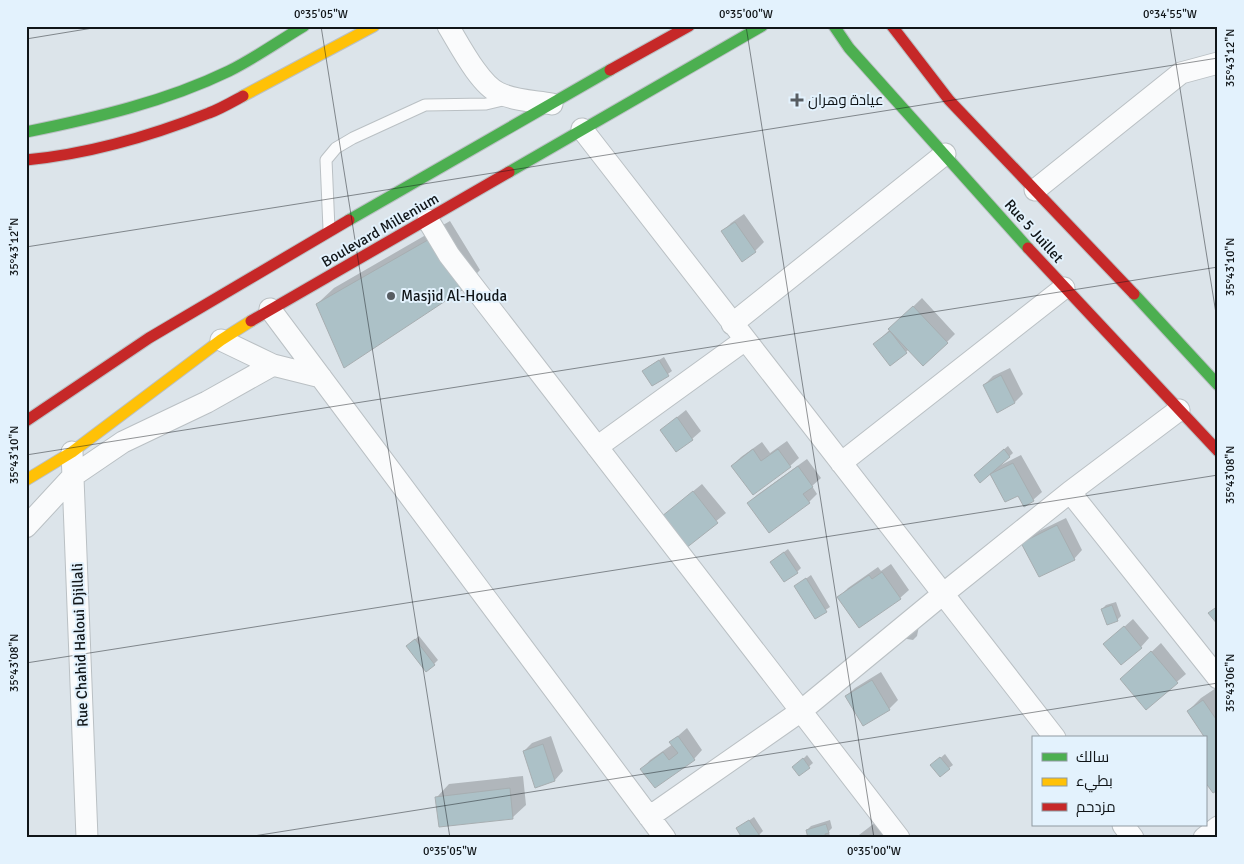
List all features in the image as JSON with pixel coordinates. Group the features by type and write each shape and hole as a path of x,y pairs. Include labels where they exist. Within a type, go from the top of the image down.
{"main road":[{"path":"26,132 99,117 165,97 230,70 304,26"},
{"path":"27,159 56,157 138,137 210,113 374,26"},
{"name":"Boulevard Millenium","path":"26,422 58,398 192,312 678,30 689,26"},
{"name":"Boulevard Millenium","path":"26,480 72,452 221,340 270,309 428,220 762,26"},
{"name":"Rue 5 Juillet","path":"834,26 849,48 1064,288 1218,451"},
{"name":"Rue 5 Juillet","path":"892,26 949,100 1126,285 1218,385"}],"street":[{"path":"448,26 484,82 497,93 511,98 552,104"},
{"path":"1035,190 1181,74 1218,64"},
{"path":"582,129 1053,736"},
{"path":"597,447 739,332 945,154"},
{"path":"428,220 449,255 899,838"},
{"path":"841,463 1064,288"},
{"path":"270,309 665,838"},
{"path":"221,340 273,365 321,377"},
{"path":"26,527 73,476 123,442 207,402 273,365"},
{"path":"650,817 801,711 1070,492 1179,410"},
{"name":"Rue Chahid Haloui Djillali","path":"72,452 87,838"},
{"path":"1070,492 1218,678"},
{"path":"1124,826 1133,838"},
{"path":"1204,838 1218,827"}],"lane":[{"path":"330,231 326,160 336,148 353,138 425,105 486,104 511,98"}],"building":[{"path":"735,222 756,252 742,262 721,231"},
{"name":"Masjid Al-Houda","path":"433,237 465,288 344,368 316,304"},
{"path":"913,306 948,343 923,366 888,329"},
{"path":"890,331 907,353 890,366 873,344"},
{"path":"659,360 669,376 652,386 642,371"},
{"path":"1001,375 1015,403 997,413 983,385"},
{"path":"677,417 693,440 676,452 660,430"},
{"path":"753,449 761,461 778,449 791,467 753,495 731,466"},
{"path":"1004,449 1010,457 980,483 974,475"},
{"path":"1013,463 1034,501 1024,507 1018,496 1005,502 990,474"},
{"path":"798,466 813,487 803,494 810,503 769,533 747,503"},
{"path":"693,491 718,523 681,552 656,521"},
{"path":"1057,525 1075,560 1039,577 1021,543"},
{"path":"784,552 798,573 784,582 770,562"},
{"path":"882,572 901,599 859,628 837,597 869,575 872,579"},
{"path":"806,578 827,612 815,619 794,586"},
{"path":"1112,605 1118,621 1107,625 1101,609"},
{"path":"1218,606 1218,625 1208,613"},
{"path":"1124,626 1142,648 1121,665 1103,644"},
{"path":"415,639 435,665 426,672 406,646"},
{"path":"1151,651 1178,683 1146,710 1120,679"},
{"path":"872,680 890,710 863,726 845,696"},
{"path":"1203,700 1218,722 1218,790 1213,793 1206,783 1206,736 1204,736 1187,711"},
{"path":"678,736 695,760 655,788 640,769 663,752 669,760 678,753 669,742"},
{"path":"543,744 555,781 535,788 523,751"},
{"path":"940,757 950,769 940,777 930,765"},
{"path":"803,758 810,768 799,776 792,767"},
{"path":"510,788 513,819 439,827 435,797"},
{"path":"749,820 760,836 756,838 742,838 736,828"},
{"path":"826,824 829,833 825,834 826,838 808,838 806,830"}],"traffic: fast":[{"path":"26,132 104,115 180,92 239,66 304,26"},
{"path":"509,172 762,26"},
{"path":"834,26 849,48 1028,248"},
{"path":"349,220 610,70"},
{"path":"1134,294 1218,385"}],"traffic: slow":[{"path":"243,96 374,26"},
{"path":"26,480 72,452 221,340 251,321"}],"traffic: jam":[{"path":"610,70 689,26"},
{"path":"892,26 949,100 1134,294"},
{"path":"26,160 96,149 119,143 187,121 243,96"},
{"path":"251,321 509,172"},
{"path":"26,421 149,338 349,220"},
{"path":"1028,248 1218,451"}],"place":[{"name":"عيادة وهران","path":"797,100"},
{"name":"Masjid Al-Houda","path":"391,296"}]}
